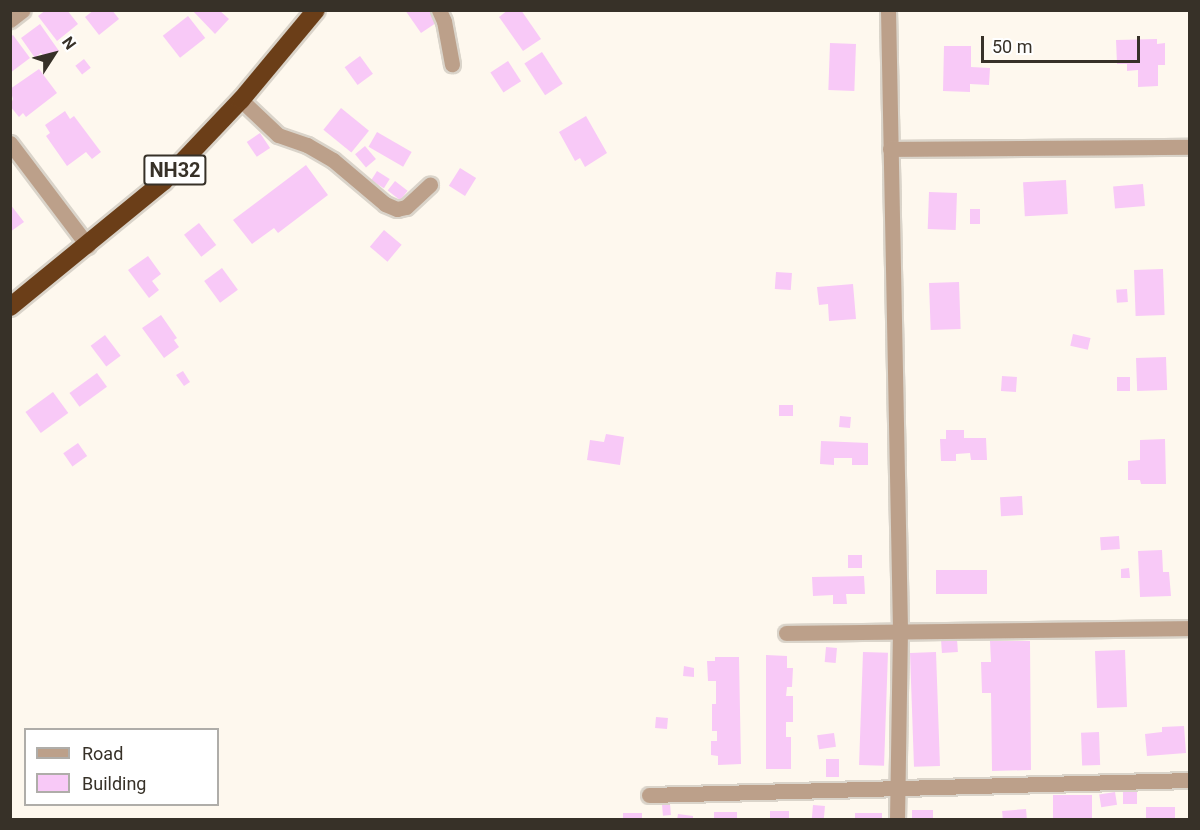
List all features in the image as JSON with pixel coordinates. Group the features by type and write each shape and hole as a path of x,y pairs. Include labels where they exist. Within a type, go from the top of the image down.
{"highway":[{"name":"NH32","path":"10,306 88,246 164,181 241,100 316,10"}],"street":[{"path":"10,20 23,10"},
{"path":"440,10 452,64"},
{"path":"888,10 900,629 897,819"},
{"path":"241,100 278,135 307,145 333,160 385,204 397,209 406,207 430,185"},
{"path":"10,143 88,246"},
{"path":"890,149 1190,147"},
{"path":"786,633 900,629 1190,628"},
{"path":"649,795 1190,780"}],"building":[{"path":"46,10 67,10 78,24 57,41 38,16"},
{"path":"94,10 112,10 119,19 99,35 85,17"},
{"path":"192,10 219,10 229,19 215,34"},
{"path":"405,10 436,10 442,19 421,33"},
{"path":"508,10 521,10 541,39 523,51 499,17"},
{"path":"188,16 205,38 180,58 163,36"},
{"path":"40,24 59,51 46,60 41,53 35,58 21,38"},
{"path":"13,35 30,58 10,73 10,37"},
{"path":"1157,39 1157,44 1165,43 1165,65 1158,65 1158,86 1138,87 1138,70 1127,71 1127,64 1117,64 1116,40"},
{"path":"830,43 856,44 854,91 828,90"},
{"path":"944,46 971,46 971,67 990,68 989,85 970,84 970,92 943,91"},
{"path":"542,52 563,84 545,95 524,63"},
{"path":"360,56 373,74 358,85 345,67"},
{"path":"84,59 91,68 82,74 75,66"},
{"path":"508,61 521,81 503,93 490,72"},
{"path":"39,69 57,93 26,117 23,113 19,117 10,106 13,99 10,89"},
{"path":"341,108 369,131 351,152 323,130"},
{"path":"65,111 70,119 74,116 101,152 92,159 86,152 67,166 46,136 50,133 45,125"},
{"path":"586,116 607,153 585,167 580,158 575,161 559,132"},
{"path":"377,132 412,152 403,167 368,147"},
{"path":"260,133 270,148 257,157 247,142"},
{"path":"365,146 376,159 366,167 355,154"},
{"path":"306,165 328,195 278,233 274,228 252,244 233,220"},
{"path":"460,168 476,178 465,196 449,186"},
{"path":"377,171 390,179 384,188 371,180"},
{"path":"1066,180 1068,214 1025,216 1023,182"},
{"path":"395,181 408,191 400,200 388,190"},
{"path":"1143,184 1145,206 1115,209 1113,187"},
{"path":"929,192 957,193 956,230 928,229"},
{"path":"10,204 24,222 10,232"},
{"path":"970,209 980,209 980,224 970,224"},
{"path":"199,223 216,245 201,257 184,235"},
{"path":"384,230 402,245 387,262 370,247"},
{"path":"148,256 161,274 152,281 159,290 149,298 128,270"},
{"path":"222,268 238,290 220,303 204,281"},
{"path":"1163,269 1165,315 1136,316 1134,270"},
{"path":"776,272 792,273 791,290 775,289"},
{"path":"959,282 961,329 931,330 929,283"},
{"path":"853,284 856,319 829,321 828,304 819,305 817,287"},
{"path":"1127,289 1128,302 1117,303 1116,290"},
{"path":"161,315 177,338 174,340 179,347 164,358 142,328"},
{"path":"1073,334 1091,338 1088,350 1070,346"},
{"path":"105,335 121,356 106,367 91,346"},
{"path":"1166,357 1167,390 1137,391 1136,358"},
{"path":"183,371 190,382 184,386 176,375"},
{"path":"97,373 107,387 79,407 69,393"},
{"path":"1002,376 1017,377 1016,392 1001,391"},
{"path":"1117,377 1130,377 1130,391 1117,391"},
{"path":"53,392 68,413 41,433 25,412"},
{"path":"779,405 793,405 793,416 779,416"},
{"path":"840,416 851,417 850,428 839,427"},
{"path":"946,430 964,430 964,438 986,438 987,460 971,460 970,453 956,454 956,461 941,461 940,439 946,439"},
{"path":"606,434 624,437 620,465 587,460 590,440 604,442"},
{"path":"1165,439 1166,484 1141,484 1140,480 1128,480 1128,461 1140,460 1140,440"},
{"path":"821,441 868,443 868,465 852,465 852,458 834,458 834,465 820,464"},
{"path":"78,443 87,456 72,466 63,453"},
{"path":"1022,496 1023,515 1001,516 1000,497"},
{"path":"1119,536 1120,549 1101,550 1100,537"},
{"path":"1162,550 1163,572 1169,572 1171,596 1140,597 1138,551"},
{"path":"848,555 862,555 862,568 848,568"},
{"path":"1129,568 1130,578 1121,578 1121,569"},
{"path":"936,570 987,570 987,594 936,594"},
{"path":"864,576 865,594 846,594 847,604 833,604 833,595 813,596 812,577"},
{"path":"957,639 958,652 942,653 941,640"},
{"path":"990,641 1030,641 1031,770 992,771 991,693 982,693 981,662 991,662"},
{"path":"826,647 837,648 836,663 825,662"},
{"path":"1125,650 1127,707 1097,708 1095,651"},
{"path":"863,652 888,653 884,766 859,765"},
{"path":"936,652 940,766 914,767 910,653"},
{"path":"766,655 787,656 787,668 793,668 792,687 787,687 786,696 793,696 793,722 786,722 786,737 791,737 791,769 766,769"},
{"path":"715,657 739,657 741,764 718,765 718,756 711,755 711,741 717,741 717,731 712,731 712,704 716,704 716,681 708,681 707,661 715,661"},
{"path":"684,666 694,668 694,677 683,676"},
{"path":"656,717 668,718 667,729 655,728"},
{"path":"1184,726 1186,753 1147,756 1145,734 1162,732 1162,727"},
{"path":"1099,732 1100,765 1082,766 1081,733"},
{"path":"834,733 836,747 819,749 817,735"},
{"path":"826,759 839,759 839,777 826,777"},
{"path":"1123,790 1137,790 1137,804 1123,804"},
{"path":"1115,792 1117,805 1101,807 1099,795"},
{"path":"1053,795 1092,795 1092,820 1053,820"},
{"path":"670,804 671,815 663,816 662,805"},
{"path":"813,805 825,806 824,820 812,820"},
{"path":"1146,807 1175,807 1175,820 1146,820"},
{"path":"1026,809 1027,820 1003,820 1002,811"},
{"path":"912,810 933,810 933,820 912,820"},
{"path":"770,811 789,811 789,820 770,820"},
{"path":"714,812 737,812 737,820 714,820"},
{"path":"623,813 642,813 642,820 623,820"},
{"path":"855,813 882,813 882,820 855,820"},
{"path":"678,814 693,816 693,820 677,820"}]}
